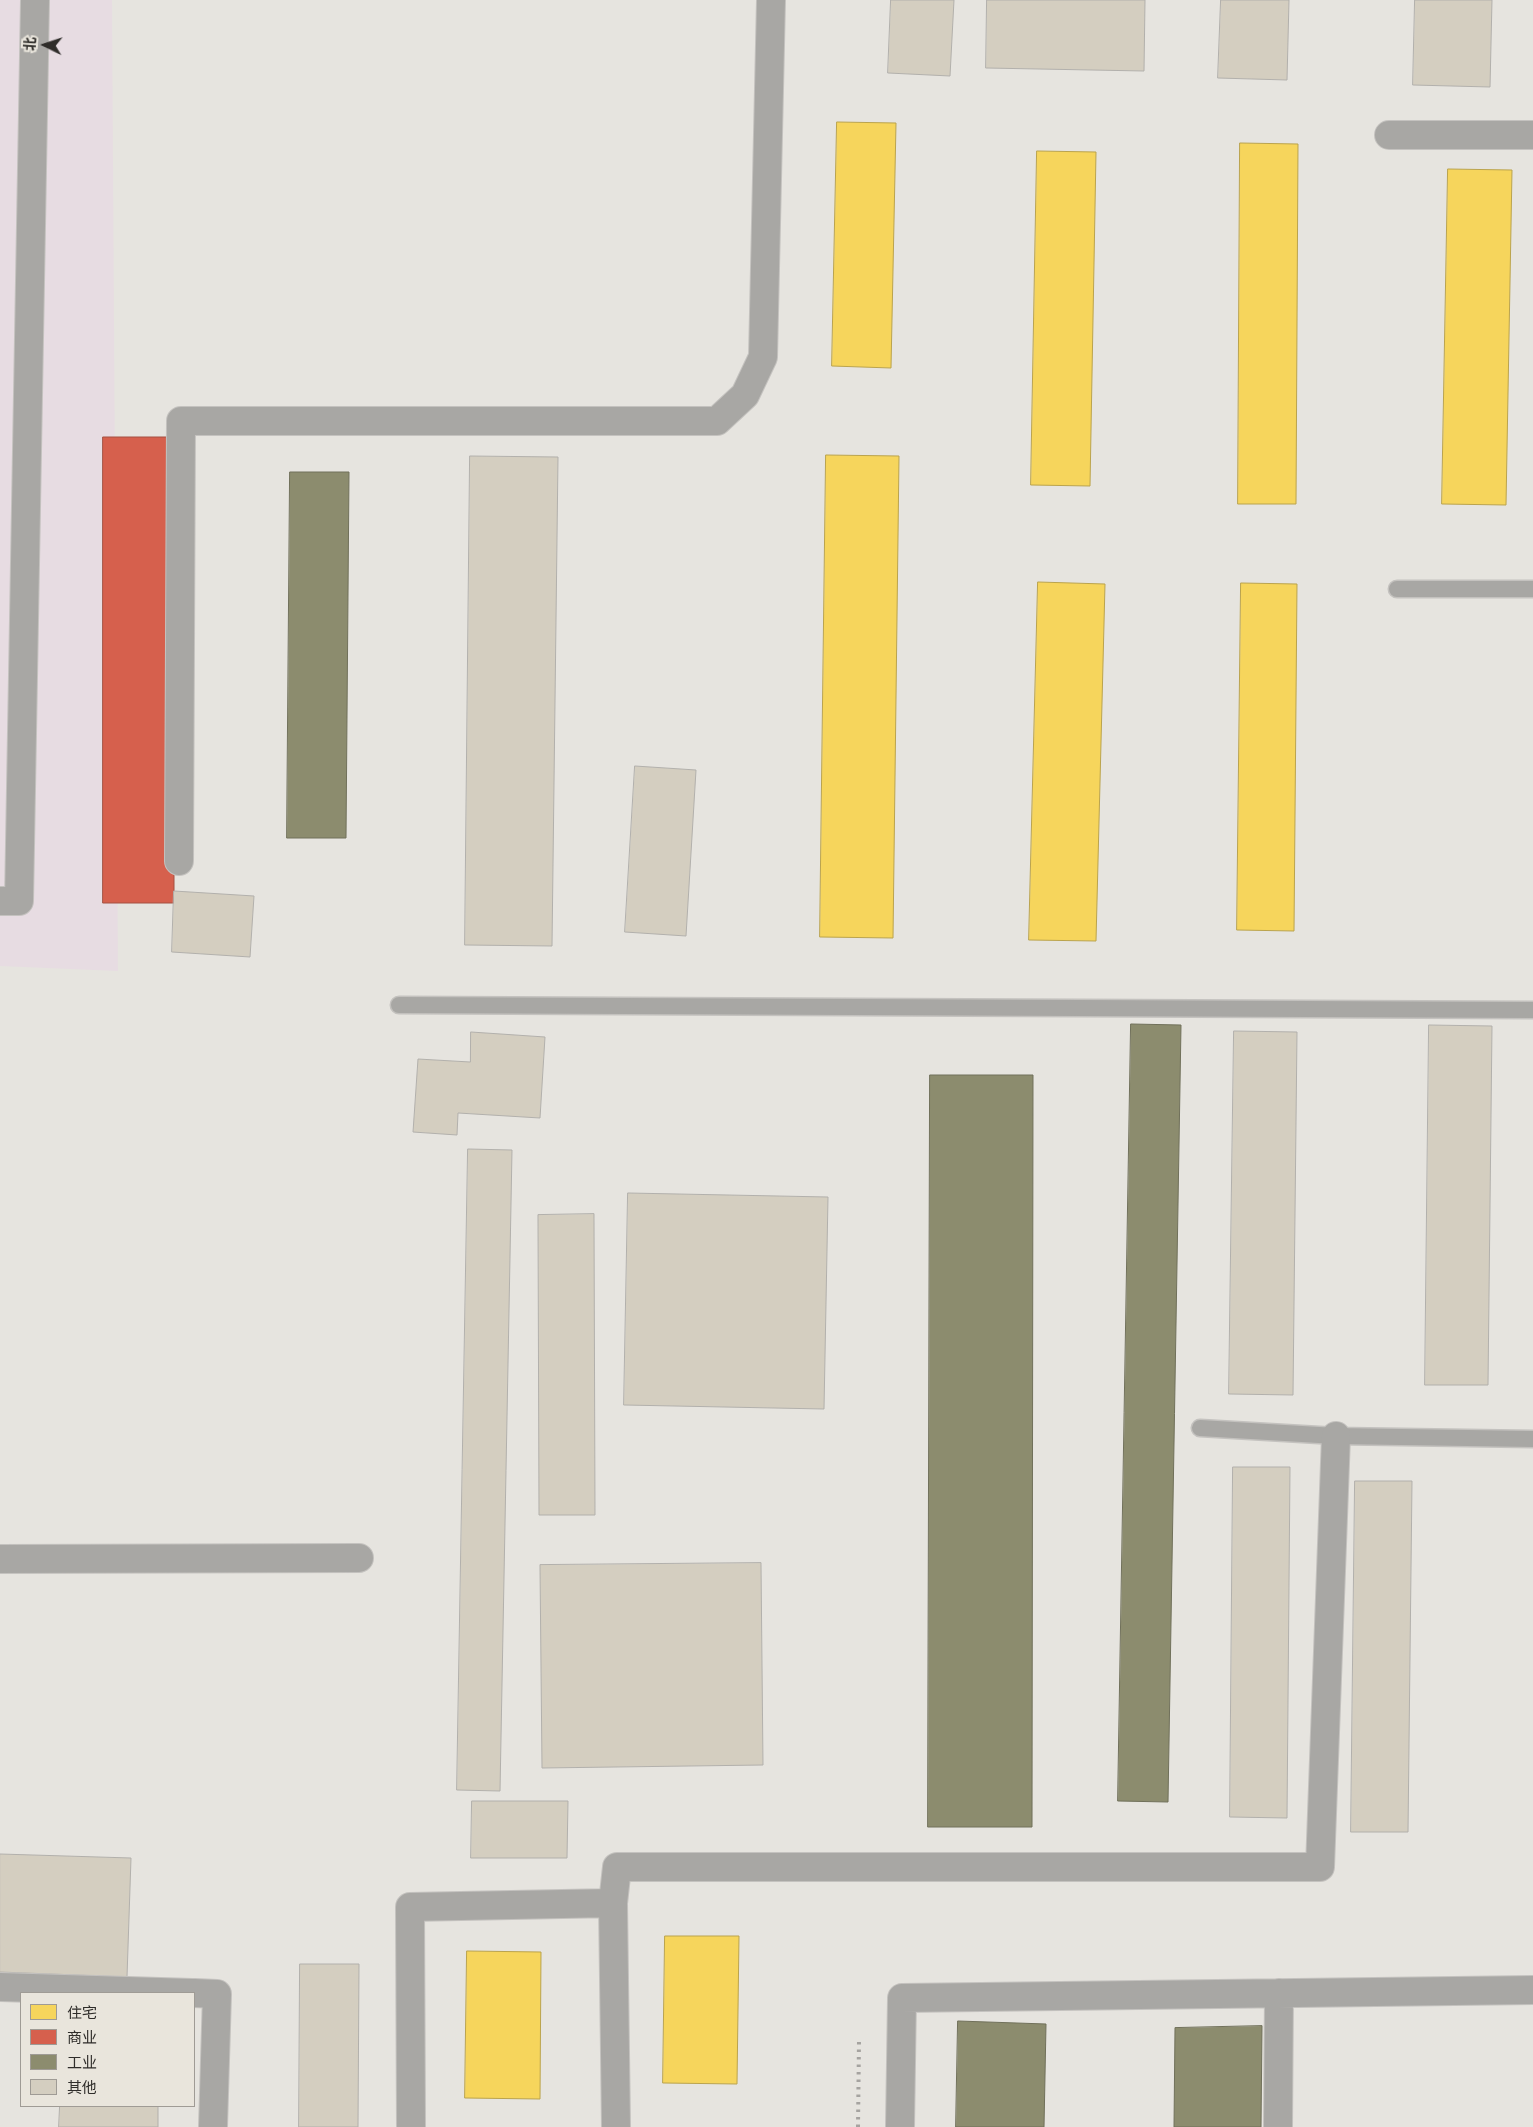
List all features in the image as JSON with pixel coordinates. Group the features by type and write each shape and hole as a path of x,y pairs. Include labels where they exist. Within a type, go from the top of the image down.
{"street":[{"path":"0,901 20,901 35,0"},
{"path":"179,861 180,421 717,421 744,395 763,357 771,0"},
{"path":"1389,136 1533,135"},
{"path":"616,2127 613,1903 616,1867 1320,1867 1336,1436"},
{"path":"0,1559 359,1558"},
{"path":"411,2127 410,1907 613,1903"},
{"path":"0,1987 161,1992"},
{"path":"900,2127 902,1998 1533,1990"},
{"path":"195,1993 217,1994 213,2127"},
{"path":"1278,2127 1279,1993"}],"lane":[{"path":"1397,589 1533,589"},
{"path":"399,1005 1533,1010"},
{"path":"1200,1428 1336,1436 1533,1440"}],"shaded area":[{"path":"0,0 112,0 118,971 0,966"}],"building: 住宅":[{"path":"837,122 896,123 891,368 832,366"},
{"path":"1240,143 1298,144 1296,504 1238,504"},
{"path":"1037,151 1096,152 1090,486 1031,485"},
{"path":"1448,169 1512,170 1506,505 1442,504"},
{"path":"826,455 899,456 893,938 820,937"},
{"path":"1038,582 1105,584 1096,941 1029,940"},
{"path":"1241,583 1297,584 1294,931 1237,930"},
{"path":"665,1936 739,1936 737,2084 663,2083"},
{"path":"467,1951 541,1952 540,2099 465,2098"}],"building: 商业":[{"path":"103,437 174,437 174,903 103,903"}],"building: 工业":[{"path":"290,472 349,472 346,838 287,838"},
{"path":"1131,1024 1181,1025 1168,1802 1118,1801"},
{"path":"930,1075 1033,1075 1032,1827 928,1827"},
{"path":"958,2021 1046,2024 1044,2127 956,2127"},
{"path":"1262,2026 1261,2127 1174,2127 1175,2028"}],"building: 其他":[{"path":"891,0 954,0 950,76 888,73"},
{"path":"987,0 1145,0 1144,71 986,68"},
{"path":"1221,0 1289,0 1287,80 1218,78"},
{"path":"1415,0 1492,0 1490,87 1413,85"},
{"path":"470,456 558,457 552,946 465,945"},
{"path":"635,766 696,770 686,936 625,932"},
{"path":"174,891 254,896 250,957 172,952"},
{"path":"1429,1025 1492,1026 1488,1385 1425,1385"},
{"path":"1234,1031 1297,1032 1293,1395 1229,1394"},
{"path":"471,1032 545,1037 540,1118 458,1113 457,1135 413,1132 418,1059 470,1062"},
{"path":"468,1149 512,1150 500,1791 457,1790"},
{"path":"628,1193 828,1197 824,1409 624,1405"},
{"path":"594,1214 595,1515 539,1515 538,1215"},
{"path":"1233,1467 1290,1467 1287,1818 1230,1817"},
{"path":"1355,1481 1412,1481 1408,1832 1351,1832"},
{"path":"761,1563 763,1765 542,1768 540,1565"},
{"path":"472,1801 568,1801 567,1858 471,1858"},
{"path":"0,1854 131,1858 127,1977 0,1972"},
{"path":"300,1964 359,1964 358,2127 299,2127"},
{"path":"60,2107 158,2107 158,2127 59,2127"}],"railway":[{"path":"858,2127 859,2040"}]}
